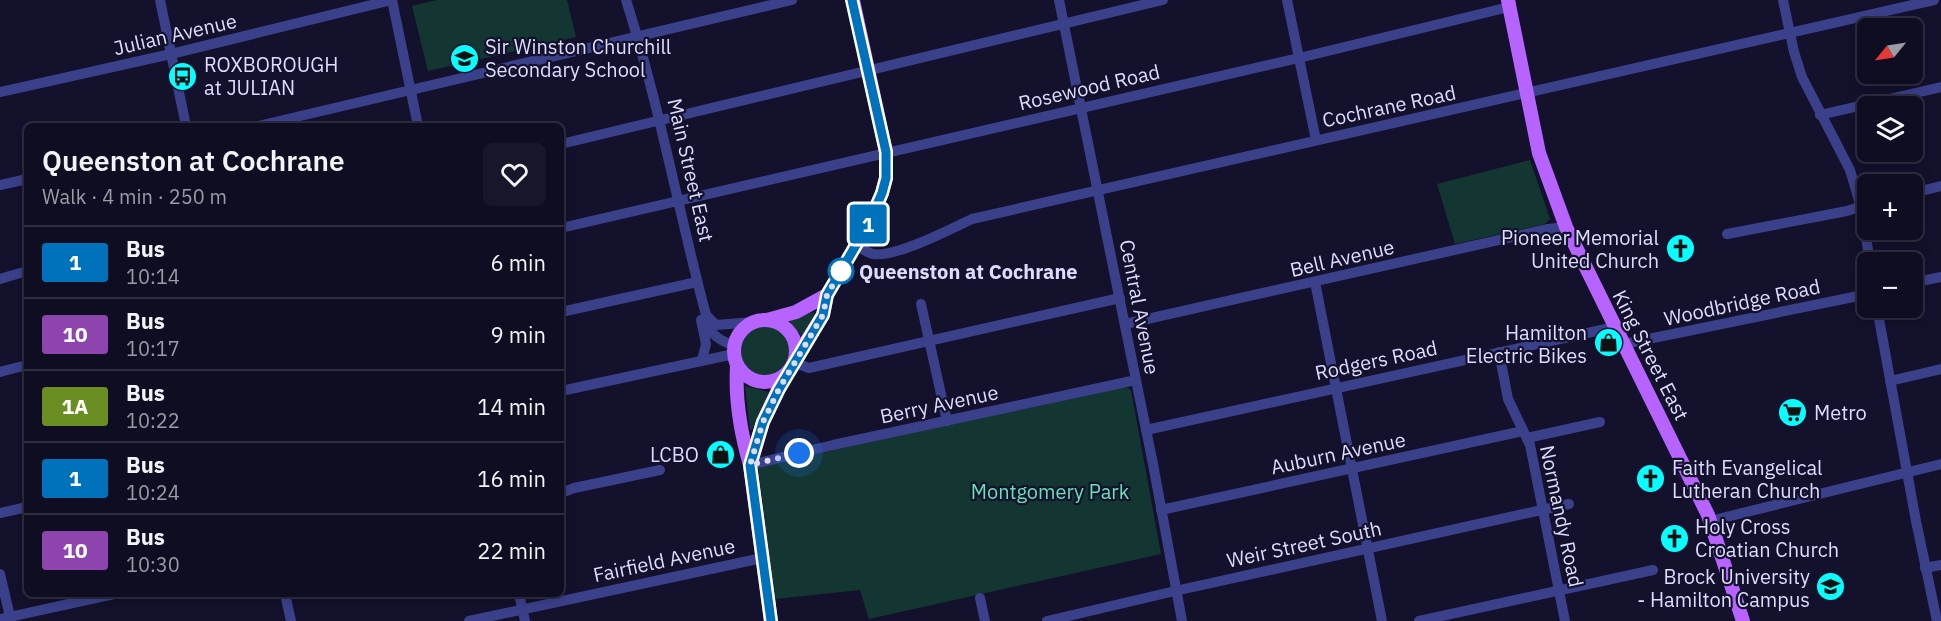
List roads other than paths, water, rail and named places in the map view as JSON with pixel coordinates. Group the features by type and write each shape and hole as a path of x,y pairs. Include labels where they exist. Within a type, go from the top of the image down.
{"main road":[{"path":"750,465 763,422 784,376 823,315 827,295 856,245 883,191 886,178 886,152 852,0"},
{"name":"King Street East","path":"1508,3 1539,153 1566,227 1710,521 1743,621"},
{"path":"771,621 750,465 744,444 735,356 741,331 760,321 796,312 827,295"},
{"path":"760,321 781,324 792,335 796,344 795,360"},
{"path":"735,356 748,378 757,382 774,382 784,376"}],"street":[{"path":"160,0 185,123"},
{"path":"392,0 417,123"},
{"name":"Julian Avenue","path":"0,92 171,54 392,0"},
{"name":"Main Street East","path":"626,0 660,121 677,201 705,310 706,323 735,356"},
{"path":"271,123 792,0"},
{"name":"Central Avenue","path":"1059,0 1120,298 1182,621"},
{"path":"564,143 1163,0"},
{"path":"1287,0 1316,140"},
{"path":"1783,0 1801,75 1857,188"},
{"name":"Cochrane Road","path":"856,245 876,255 901,249 972,219 1934,0"},
{"name":"Rosewood Road","path":"564,227 1299,57 1508,3"},
{"path":"1820,115 1941,87"},
{"path":"0,185 24,180"},
{"path":"1923,190 1941,186"},
{"path":"1727,234 1857,207"},
{"name":"Bell Avenue","path":"1125,324 1548,229 1566,227"},
{"path":"0,279 24,273"},
{"path":"1923,281 1941,277"},
{"path":"564,311 697,282"},
{"path":"1315,282 1382,621"},
{"name":"Woodbridge Road","path":"1624,344 1857,296"},
{"path":"795,360 809,368 1120,298"},
{"path":"921,304 947,421"},
{"path":"705,310 716,325 760,321"},
{"path":"702,360 706,349 701,322 705,310"},
{"path":"1879,318 1906,472 1937,621"},
{"name":"Rodgers Road","path":"1146,430 1615,327"},
{"name":"Normandy Road","path":"1499,352 1508,399 1525,434 1543,510 1564,621"},
{"path":"564,390 702,360 735,356"},
{"path":"0,372 24,366"},
{"path":"1890,381 1941,369"},
{"name":"Berry Avenue","path":"750,465 1136,380"},
{"name":"Auburn Avenue","path":"1161,510 1525,434 1599,422"},
{"path":"1710,521 1941,464"},
{"path":"564,492 660,470"},
{"name":"Weir Street South","path":"1047,621 1569,504"},
{"path":"0,513 24,508"},
{"name":"Fairfield Avenue","path":"469,621 762,558"},
{"path":"1925,568 1941,565"},
{"path":"1419,621 1653,570"},
{"path":"0,574 7,619 101,597"},
{"path":"286,597 291,621"},
{"path":"520,597 525,621"},
{"path":"980,598 985,621"}],"place":[{"name":"Sir Winston Churchill Secondary School","path":"464,58"},
{"name":"ROXBOROUGH at JULIAN","path":"183,76"},
{"name":"Pioneer Memorial United Church","path":"1680,248"},
{"name":"Queenston at Cochrane","path":"841,271"},
{"name":"Hamilton Electric Bikes","path":"1608,343"},
{"name":"Metro","path":"1793,412"},
{"name":"LCBO","path":"720,454"},
{"name":"Faith Evangelical Lutheran Church","path":"1651,479"},
{"name":"Holy Cross Croatian Church","path":"1674,538"},
{"name":"Brock University - Hamilton Campus","path":"1831,587"}],"park label":[{"name":"Montgomery Park","path":"1050,491"}]}
